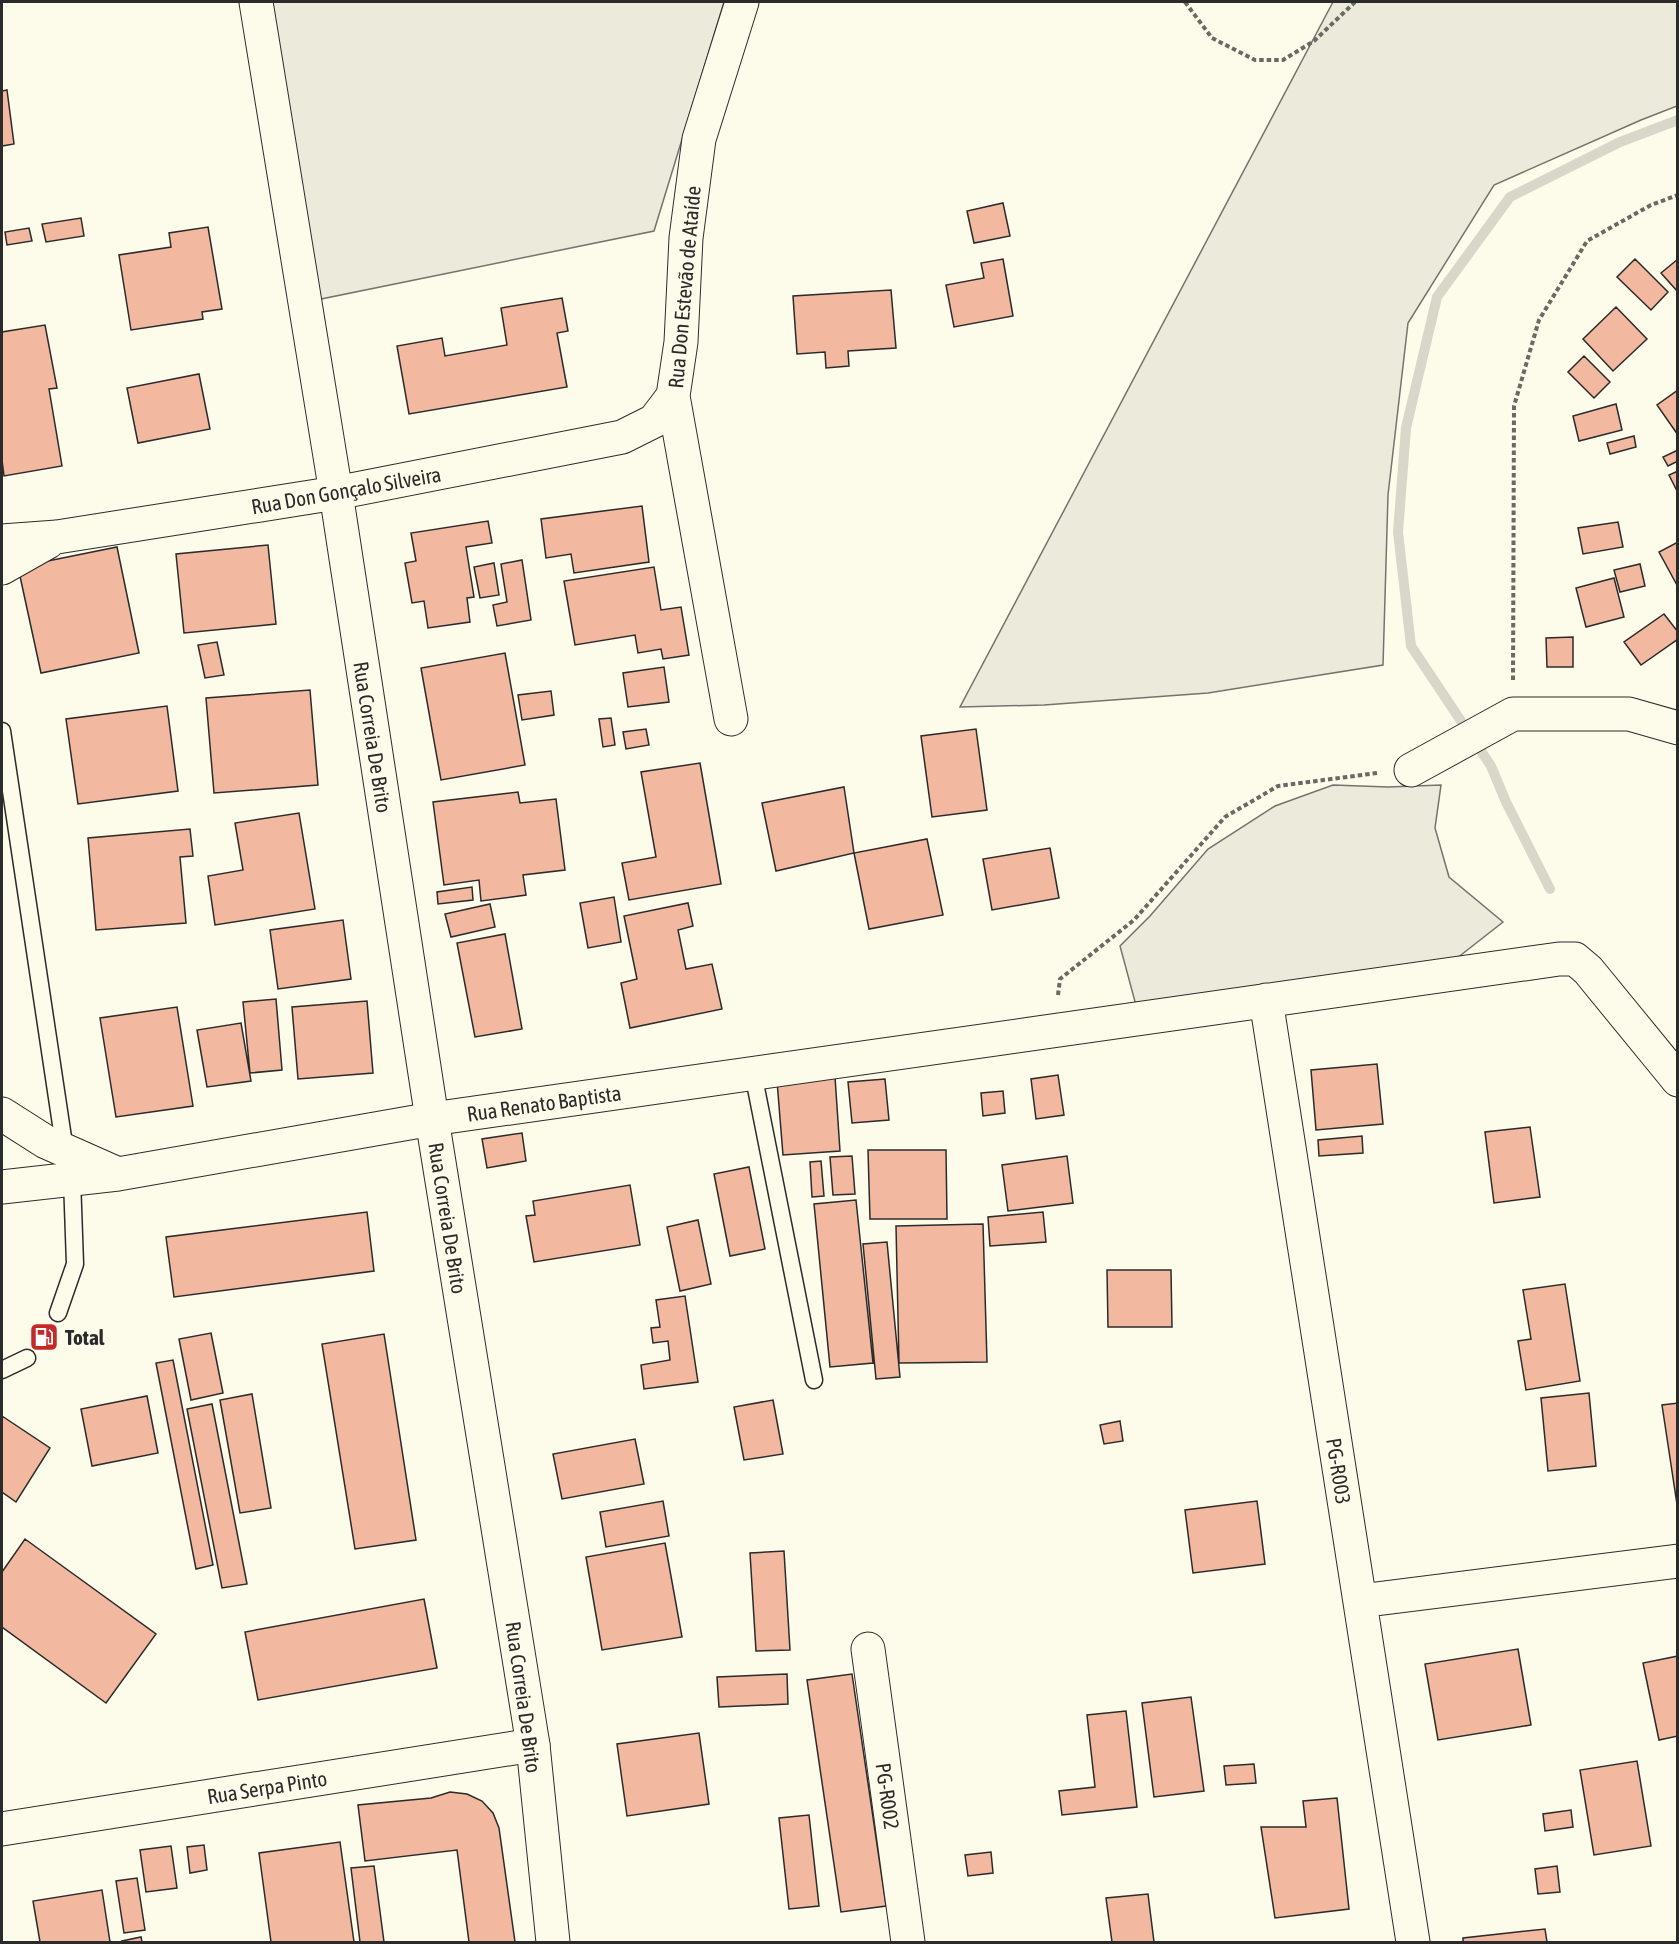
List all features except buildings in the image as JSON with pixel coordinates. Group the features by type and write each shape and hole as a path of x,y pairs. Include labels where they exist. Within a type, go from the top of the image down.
{"street":[{"name":"Rua Correia De Brito","path":"256,2 336,493 432,1119 533,1746 554,1942"},
{"name":"Rua Don Estevão de Ataíde","path":"731,719 673,396 681,342 686,238 699,139 742,2"},
{"name":"Rua Don Gonçalo Silveira","path":"2,541 57,537 336,493 622,437 654,421 673,396"},
{"path":"2,568 57,537"},
{"path":"1411,770 1513,714 1629,714 1677,728"},
{"name":"Rua Renato Baptista","path":"2,1187 68,1165 118,1174 432,1119 1559,959 1575,959 1588,970 1677,1080"},
{"name":"PG-R003","path":"1266,1000 1413,1942"},
{"path":"2,1114 46,1143 68,1165"},
{"path":"1360,1601 1677,1561"},
{"name":"PG-R002","path":"868,1649 909,1942"},
{"name":"Rua Serpa Pinto","path":"2,1829 533,1746"}],"lane":[{"path":"2,731 68,1165 75,1264 58,1313"},
{"path":"753,1073 814,1380"},
{"path":"2,1370 27,1358"}],"path":[{"path":"1185,2 1212,38 1255,60 1283,60 1314,41 1355,2"},
{"path":"1513,714 1514,406 1539,320 1587,241 1651,205 1677,195"},
{"path":"1052,1030 1060,979 1134,920 1225,817 1278,786 1411,770"}],"shaded area":[{"path":"270,2 724,2 654,231 316,300"},
{"path":"1333,2 1677,2 1677,106 1494,185 1408,323 1388,495 1383,665 1208,693 1044,705 960,707"},
{"path":"1333,785 1388,787 1441,785 1435,828 1449,877 1503,922 1429,980 1137,1009 1120,946 1150,916 1208,849 1275,806"}],"waterway":[{"path":"1550,889 1506,802 1491,766 1411,646 1398,532 1406,428 1437,297 1510,197 1620,142 1678,120"}],"place":[{"name":"Total","path":"44,1337"}]}
